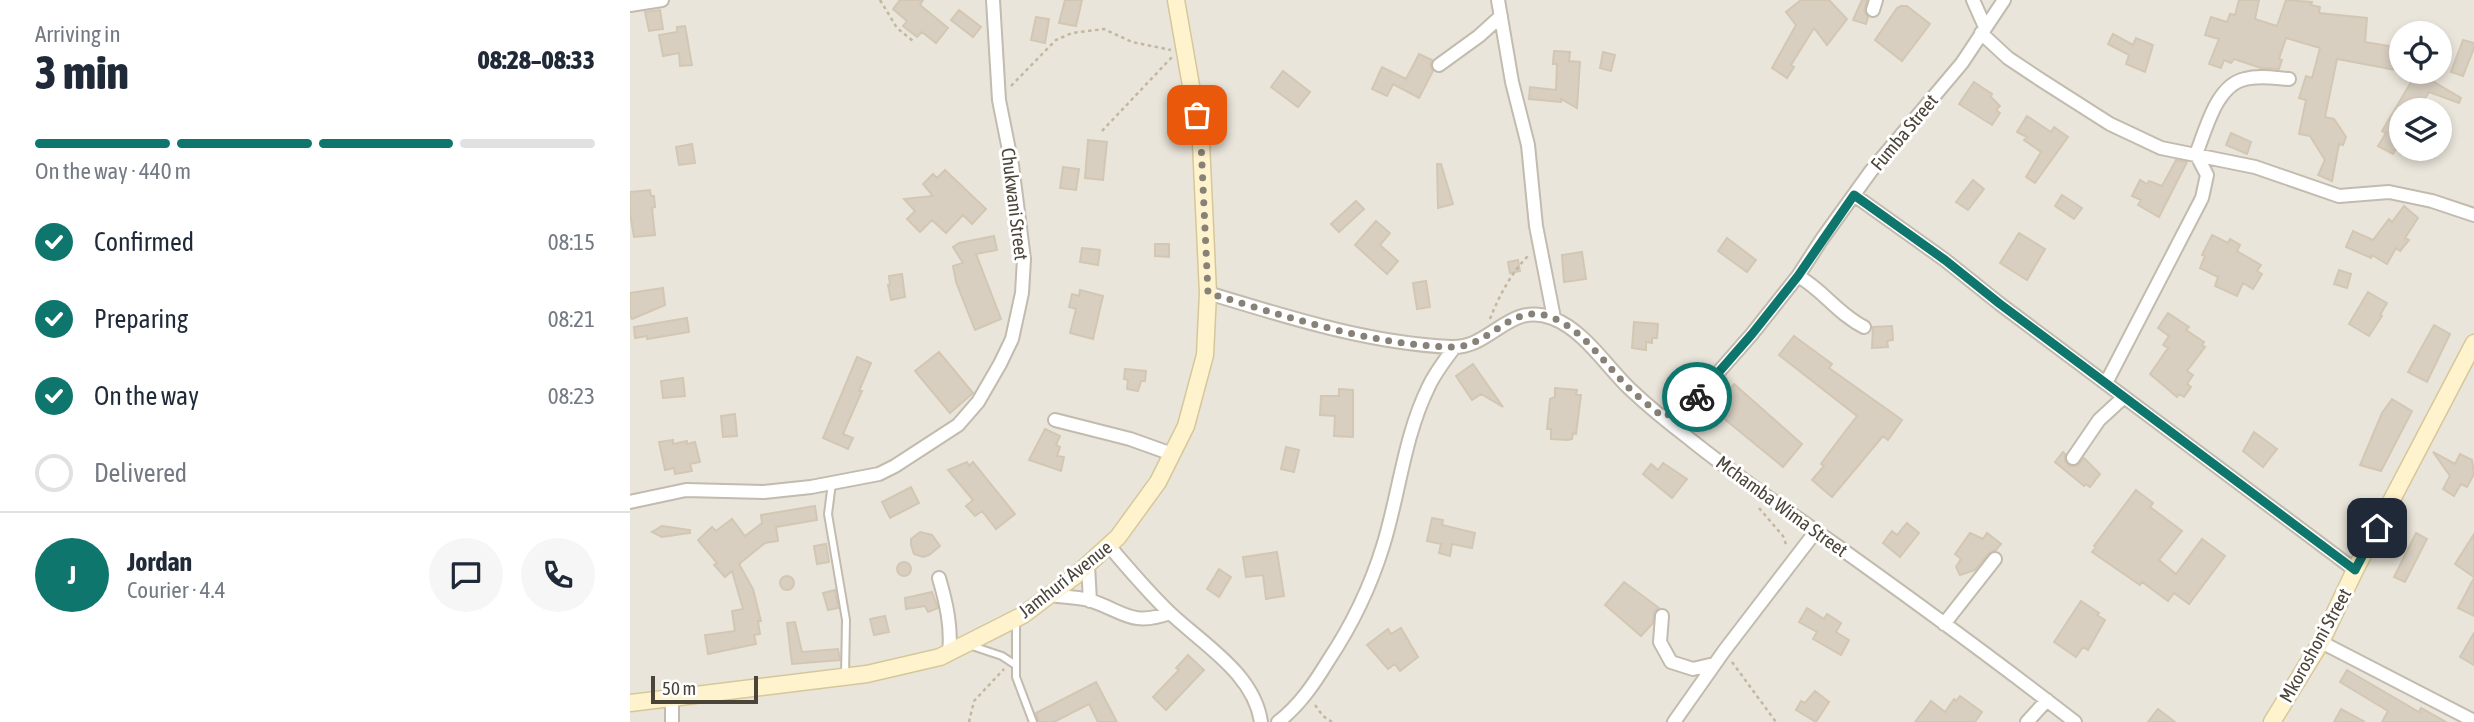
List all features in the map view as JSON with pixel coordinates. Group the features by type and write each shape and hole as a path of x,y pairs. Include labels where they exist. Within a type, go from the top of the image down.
{"street":[{"path":"630,5 662,0"},
{"name":"Chukwani Street","path":"630,502 686,490 764,492 832,483 887,470 958,425 978,402 1012,339 1022,293 1024,259 1012,165 999,100 993,0"},
{"name":"Jamhuri Avenue","path":"630,703 845,677 940,657 1016,619 1110,546 1158,482 1186,426 1205,355 1208,293 1201,143 1176,0"},
{"path":"1208,293 1335,329 1384,339 1454,348 1474,343 1523,315 1533,313 1554,318 1539,243 1528,145 1512,82 1499,0"},
{"path":"1973,0 1983,30 2020,67 2110,124 2161,148 2255,167 2339,195 2389,192 2432,201 2474,215"},
{"name":"Fumba Street","path":"1663,417 1694,400 1752,334 1798,276 1854,195 1906,128 1962,63 2004,0"},
{"path":"1439,65 1501,16"},
{"path":"2196,154 2217,105 2233,84 2244,79 2289,79"},
{"path":"2106,383 2202,198 2207,175 2196,154"},
{"path":"1854,195 1945,260 2355,570"},
{"path":"1798,276 1817,288 1850,320 1864,327"},
{"name":"Mchamba Wima Street","path":"1554,318 1573,331 1630,389 1690,440 2075,722"},
{"name":"Mkoroshoni Street","path":"2272,722 2321,642 2355,570 2474,343"},
{"path":"1278,722 1292,711 1306,693 1347,633 1367,592 1416,420 1428,387 1454,348"},
{"path":"2073,458 2099,420 2124,397"},
{"path":"1055,420 1130,439 1172,454"},
{"path":"1674,722 1714,664 1816,531"},
{"path":"1110,546 1170,613 1239,676 1257,705 1261,722"},
{"path":"1944,624 1994,559"},
{"path":"1088,565 1090,601"},
{"path":"939,578 946,601 951,641 949,653"},
{"path":"1050,595 1090,601 1126,617 1145,619 1170,613"},
{"path":"1662,616 1660,642 1671,662 1693,669 1714,664"},
{"path":"2321,642 2474,721"},
{"path":"672,697 672,722"},
{"path":"2027,722 2047,700"}],"lane":[{"path":"832,483 828,514 846,620 845,677"},
{"path":"1016,619 1012,662 1033,722"},
{"path":"966,645 1012,662"}],"path":[{"path":"880,0 897,28 913,41"},
{"path":"999,100 1038,56 1056,40 1072,33 1104,29 1132,42 1178,50 1102,131"},
{"path":"1485,337 1499,298 1519,265 1539,243"},
{"path":"1752,501 1783,536 1792,563"},
{"path":"1724,651 1776,722"},
{"path":"969,722 974,701 1012,662"},
{"path":"1306,693 1323,716 1332,722"}],"shaded area":[{"path":"630,0 2474,0 2474,722 630,722"}],"building":[{"path":"900,0 923,0 920,5 948,28 936,43 922,32 917,37 903,26 907,21 893,9"},
{"path":"1065,0 1082,0 1076,26 1059,23"},
{"path":"1801,0 1829,0 1847,19 1827,45 1814,28 1791,65 1794,67 1787,78 1772,68 1796,25 1786,12"},
{"path":"1862,0 1867,0 1864,11 1868,17 1866,24 1853,20"},
{"path":"2239,0 2259,0 2255,19 2277,26 2286,0 2312,2 2311,5 2320,7 2319,13 2367,18 2365,42 2389,46 2389,69 2337,59 2325,117 2334,119 2346,137 2343,145 2339,144 2332,181 2318,175 2325,160 2310,136 2299,134 2306,100 2299,98 2306,76 2312,78 2320,48 2286,38 2279,59 2282,60 2279,69 2261,68 2234,59 2231,63 2224,60 2221,68 2209,64 2219,39 2205,35 2211,17 2227,22 2230,14 2235,15"},
{"path":"1901,6 1907,6 1930,24 1902,61 1875,40"},
{"path":"660,10 663,29 649,31 645,12"},
{"path":"959,10 981,27 973,37 951,20"},
{"path":"1036,17 1049,19 1045,43 1031,40"},
{"path":"685,26 692,65 680,66 679,53 663,56 659,35 677,32 677,27"},
{"path":"2113,34 2133,45 2136,38 2153,45 2145,72 2126,64 2129,55 2108,44"},
{"path":"2463,40 2474,43 2463,76 2452,72"},
{"path":"1554,51 1570,52 1569,61 1580,62 1577,108 1561,99 1561,102 1529,99 1530,87 1556,90 1557,64 1553,64"},
{"path":"1603,52 1615,55 1611,71 1600,68"},
{"path":"1419,54 1432,60 1430,65 1433,71 1419,98 1393,84 1387,96 1372,89 1382,67 1406,79"},
{"path":"1283,71 1310,92 1298,107 1271,87"},
{"path":"1974,82 1992,94 1991,97 2000,106 1996,110 2000,113 1992,125 1959,104"},
{"path":"2410,84 2437,84 2461,98 2459,103 2452,98 2429,92 2425,98 2402,98"},
{"path":"2027,116 2051,132 2054,127 2068,137 2035,183 2026,177 2041,152 2024,140 2027,137 2017,132"},
{"path":"2389,119 2389,152 2378,146 2386,133 2382,131"},
{"path":"2231,133 2251,142 2247,154 2226,145"},
{"path":"1088,140 1107,142 1103,180 1085,178"},
{"path":"692,144 695,163 679,165 676,147"},
{"path":"2176,160 2187,162 2159,217 2138,205 2141,200 2132,196 2140,180 2162,186"},
{"path":"1437,164 1441,164 1453,204 1438,208"},
{"path":"1063,167 1079,169 1076,190 1060,188"},
{"path":"945,170 986,209 972,224 963,215 946,233 932,220 920,232 907,219 915,211 904,199 933,196 923,184 933,174 937,178"},
{"path":"1973,180 1984,189 1968,210 1956,202"},
{"path":"650,190 651,196 654,196 655,207 652,208 655,235 634,237 630,192"},
{"path":"2062,195 2082,208 2074,219 2055,206"},
{"path":"1356,201 1364,209 1339,232 1331,224"},
{"path":"2404,206 2418,218 2405,238 2409,240 2400,251 2396,248 2387,264 2372,255 2371,258 2346,247 2353,231 2373,240 2389,219 2392,222"},
{"path":"1376,221 1390,233 1380,245 1398,261 1387,274 1355,245"},
{"path":"2019,233 2045,249 2027,280 2000,263"},
{"path":"2212,235 2228,243 2230,239 2240,245 2237,251 2261,265 2257,271 2262,274 2253,289 2243,283 2237,296 2215,286 2218,277 2200,268 2205,256 2202,255"},
{"path":"994,236 997,250 976,254 1001,319 975,330 956,282 953,266 963,263 953,247 959,243"},
{"path":"1727,238 1756,260 1747,272 1718,251"},
{"path":"1155,244 1169,244 1169,257 1155,256"},
{"path":"1082,248 1100,250 1098,265 1080,262"},
{"path":"1582,252 1586,279 1564,282 1562,255"},
{"path":"1518,260 1520,271 1510,273 1508,262"},
{"path":"2339,270 2351,274 2347,288 2334,284"},
{"path":"902,274 905,297 891,300 889,276"},
{"path":"1426,281 1430,307 1417,309 1413,283"},
{"path":"663,288 665,305 632,319 630,293"},
{"path":"1080,290 1103,296 1093,339 1070,333 1076,309 1069,307 1072,294 1079,296"},
{"path":"2368,292 2387,303 2369,336 2349,324"},
{"path":"2168,313 2189,327 2186,330 2204,342 2202,345 2205,347 2187,371 2193,375 2187,384 2191,387 2184,397 2179,394 2177,397 2150,374 2168,348 2163,345 2169,336 2158,328"},
{"path":"687,318 689,332 647,339 647,336 635,338 634,327"},
{"path":"1634,322 1658,324 1657,338 1652,338 1652,343 1646,342 1646,350 1632,348"},
{"path":"2434,325 2450,334 2427,382 2408,372"},
{"path":"1892,326 1893,340 1887,341 1888,347 1872,348 1873,327"},
{"path":"1794,336 1832,364 1829,368 1902,420 1888,440 1883,436 1832,497 1812,480 1857,416 1779,355"},
{"path":"939,352 973,393 950,413 915,371"},
{"path":"857,357 871,363 843,434 853,438 848,449 823,438"},
{"path":"1473,364 1503,407 1481,394 1472,400 1456,376"},
{"path":"1125,369 1146,371 1145,381 1141,381 1138,391 1127,389"},
{"path":"683,378 685,396 663,398 661,381"},
{"path":"1734,384 1802,444 1783,467 1716,412 1721,405 1719,403"},
{"path":"1555,388 1577,390 1576,395 1581,395 1576,434 1573,433 1572,439 1551,439 1551,429 1547,429 1550,399 1555,397"},
{"path":"1339,389 1353,390 1353,437 1334,436 1335,416 1320,415 1321,396 1339,396"},
{"path":"2392,399 2412,411 2381,471 2360,465 2382,413"},
{"path":"735,414 737,436 723,437 721,416"},
{"path":"1045,429 1060,436 1056,445 1060,447 1057,456 1064,457 1061,471 1029,460"},
{"path":"2254,432 2277,449 2263,467 2243,451"},
{"path":"673,440 673,444 695,442 700,462 690,464 692,471 675,474 674,468 665,470 659,442"},
{"path":"1286,447 1299,450 1294,472 1281,469"},
{"path":"2063,452 2069,466 2077,466 2084,458 2100,474 2090,487 2086,484 2084,486 2055,462"},
{"path":"2433,452 2455,464 2460,454 2472,460 2474,474 2467,487 2461,484 2454,496 2443,489 2450,476"},
{"path":"967,462 969,466 973,462 1015,514 996,529 982,511 975,516 966,506 973,500 948,470"},
{"path":"1663,463 1687,479 1672,498 1643,474 1651,464 1658,470"},
{"path":"911,487 919,503 890,518 882,502"},
{"path":"2136,490 2153,503 2150,507 2182,531 2159,560 2176,574 2202,539 2225,556 2189,604 2174,593 2168,601 2092,552"},
{"path":"815,506 817,520 776,527 778,541 765,543 739,564 753,589 761,621 758,621 760,634 754,635 756,644 708,654 705,635 735,631 732,611 743,609 732,571 725,577 698,540 712,527 716,531 732,519 745,536 762,523 761,515"},
{"path":"1432,518 1443,520 1442,525 1475,533 1472,548 1452,544 1450,556 1439,553 1441,544 1427,541"},
{"path":"1907,523 1919,533 1900,557 1883,543 1892,531 1897,535"},
{"path":"662,526 690,530 690,533 662,537 652,532"},
{"path":"920,532 932,535 940,546 923,557 914,554 911,545 911,539"},
{"path":"1970,533 1983,539 1987,533 2001,544 1988,554 1975,570 1960,575 1956,567 1961,559 1955,554"},
{"path":"2416,533 2427,539 2405,582 2394,577"},
{"path":"2474,534 2474,577 2455,564"},
{"path":"826,544 829,562 817,564 814,546"},
{"path":"1277,552 1284,596 1266,599 1263,575 1246,577 1243,557"},
{"path":"904,562 909,564 909,574 904,576 899,574 897,569 899,564"},
{"path":"1219,569 1231,577 1219,597 1207,589"},
{"path":"787,576 792,578 792,588 787,590 782,588 780,583 782,578"},
{"path":"2474,578 2474,616 2458,608"},
{"path":"1624,582 1659,608 1654,612 1653,623 1641,636 1605,605"},
{"path":"835,590 838,608 828,610 823,593"},
{"path":"932,592 938,608 928,612 925,606 906,609 905,598"},
{"path":"2081,601 2105,620 2088,650 2083,647 2076,657 2054,642"},
{"path":"1807,608 1824,619 1827,614 1841,623 1836,632 1849,640 1841,655 1813,639 1817,632 1799,622"},
{"path":"885,616 889,632 874,635 870,619"},
{"path":"795,622 802,652 838,649 840,660 792,664 787,623"},
{"path":"1401,628 1418,657 1400,671 1395,664 1388,669 1367,645 1388,629 1391,634"},
{"path":"2474,633 2474,665 2460,657"},
{"path":"1188,655 1204,670 1166,710 1153,697 1179,670 1176,668"},
{"path":"2347,670 2419,712 2421,708 2446,722 2382,722 2388,711 2340,682"},
{"path":"1096,682 1117,722 1098,722 1089,704 1054,722 1039,722 1036,713"},
{"path":"1815,691 1829,702 1816,722 1796,710 1801,701 1805,703"},
{"path":"1960,696 1982,712 1975,722 1915,722 1931,701 1945,712 1954,699 1956,701"},
{"path":"2158,709 2175,722 2148,722"},
{"path":"2341,709 2365,722 2334,722"}],"way so far":[{"path":"1197,115 1201,143 1208,293 1335,329 1384,339 1454,348 1474,343 1514,318 1533,313 1554,318 1573,331 1630,389 1663,417 1681,409 1697,397"}],"route":[{"path":"1697,397 1798,276 1854,195 1945,260 2355,570 2377,528"}]}
